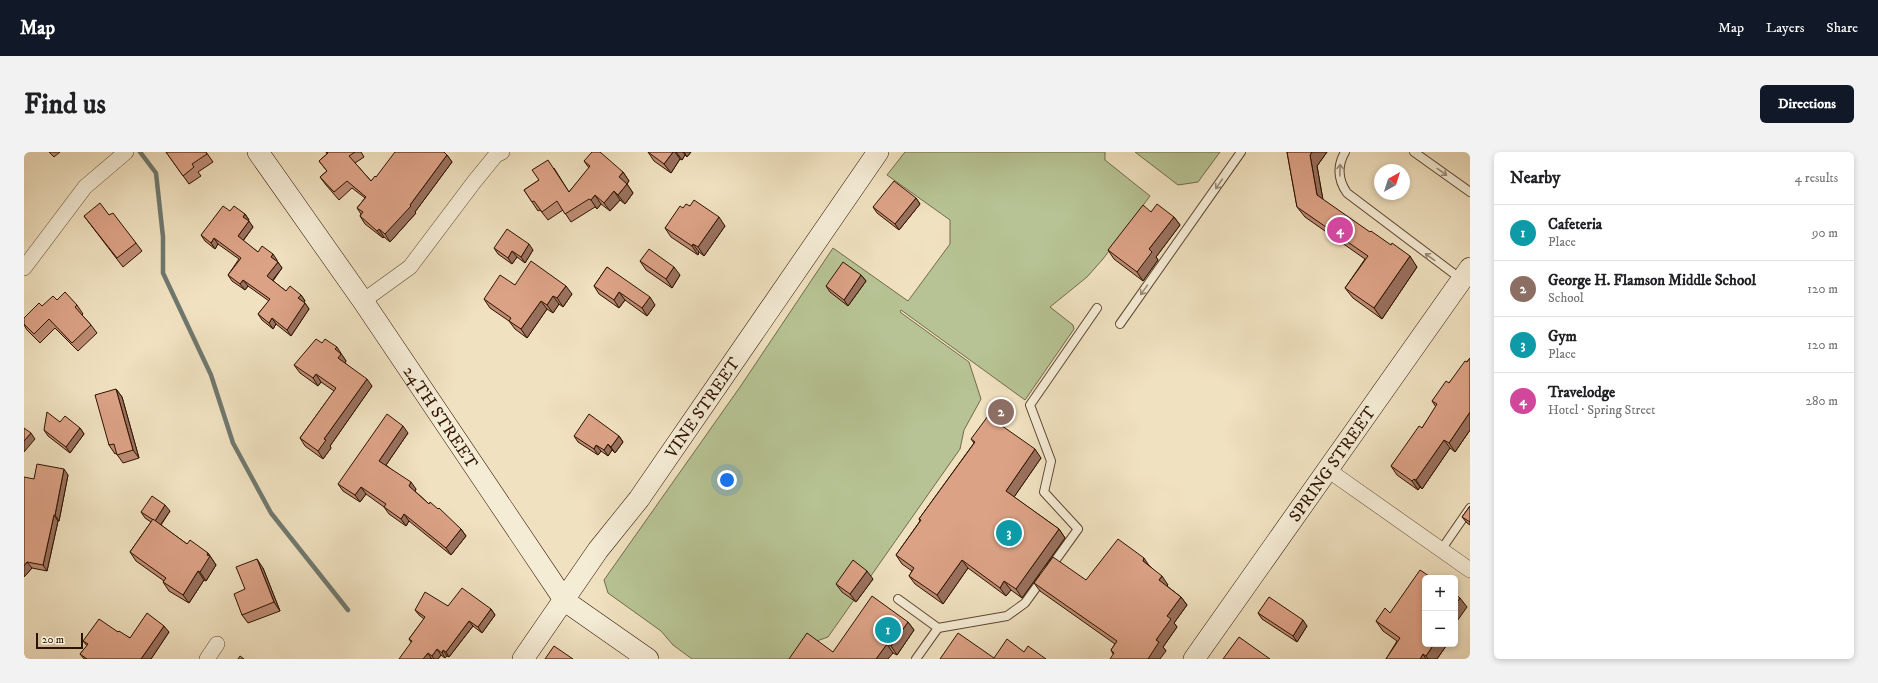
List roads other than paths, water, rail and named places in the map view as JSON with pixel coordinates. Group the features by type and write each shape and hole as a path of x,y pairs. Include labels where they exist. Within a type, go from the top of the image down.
{"main road":[{"name":"VINE STREET","path":"523,659 598,550 639,499 878,152"},
{"name":"24TH STREET","path":"259,153 362,301 564,600 648,659"},
{"name":"SPRING STREET","path":"1194,659 1466,274"}],"street":[{"path":"24,268 85,187 126,152"},
{"path":"362,301 410,267 474,182 496,155 502,152"},
{"path":"1328,470 1470,570"},
{"path":"207,659 217,644"}],"lane":[{"path":"1120,324 1241,152"},
{"path":"1345,152 1341,159 1339,172 1342,185 1347,193 1466,274"},
{"path":"1414,152 1470,192"},
{"path":"916,659 938,628 1007,616 1025,603 1078,529 1044,492 1052,460 1030,405 1097,308"},
{"path":"1441,550 1470,508"},
{"path":"898,599 938,628"}],"waterway":[{"path":"140,152 156,173 163,237 163,273 211,375 233,443 271,513 348,610"}],"place":[{"name":"Travelodge","path":"1340,230"},
{"name":"George H. Flamson Middle School","path":"1001,412"},
{"name":"Gym","path":"1009,533"},
{"name":"Cafeteria","path":"888,630"}]}
